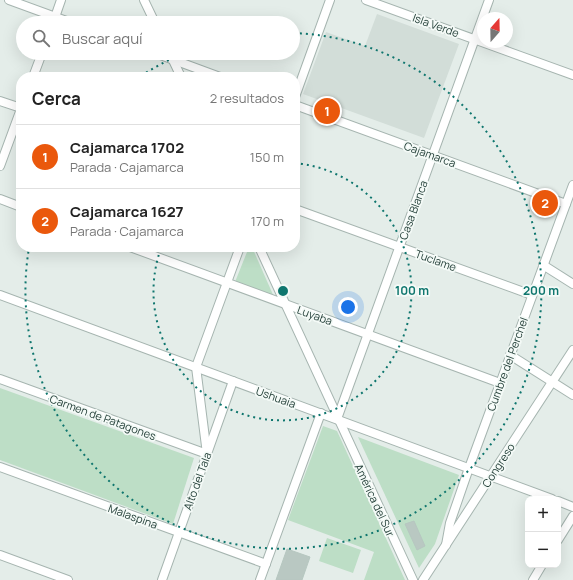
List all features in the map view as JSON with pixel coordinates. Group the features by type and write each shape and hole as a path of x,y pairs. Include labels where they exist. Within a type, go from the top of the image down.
{"street":[{"path":"9,0 45,16"},
{"path":"55,16 61,0"},
{"path":"144,0 152,16"},
{"path":"300,83 330,0"},
{"name":"Isla Verde","path":"366,0 573,75"},
{"name":"Casa Blanca","path":"338,419 489,0"},
{"path":"35,72 39,60"},
{"path":"173,60 179,72"},
{"path":"180,60 208,72"},
{"path":"0,101 16,107"},
{"name":"Cajamarca","path":"300,107 566,204"},
{"path":"0,166 16,123"},
{"name":"Cumbre del Perchel","path":"446,545 450,523 469,468 573,185"},
{"path":"0,199 16,205"},
{"name":"Tuclame","path":"300,211 532,295"},
{"name":"Luyaba","path":"143,252 500,383"},
{"path":"207,454 196,367 238,252"},
{"name":"América del Sur","path":"260,252 413,580"},
{"path":"543,265 573,284"},
{"name":"Ushuaia","path":"0,295 544,496"},
{"name":"Congreso","path":"423,580 573,350"},
{"path":"510,355 573,395"},
{"name":"Carmen de Patagones","path":"0,379 207,454"},
{"name":"Alto del Tala","path":"162,580 233,381"},
{"path":"260,580 321,413"},
{"name":"Malaspina","path":"0,467 266,564"},
{"path":"561,502 573,507"},
{"path":"561,535 573,516"},
{"path":"0,555 68,580"},
{"path":"533,580 540,568"}],"shaded area":[{"path":"377,14 459,44 424,138 303,94 326,32 365,46"}],"green space":[{"path":"247,252 254,252 274,297 235,282"},
{"path":"0,388 194,458 173,524 0,460"},
{"path":"323,426 337,431 405,580 364,580 374,552 288,520"},
{"path":"358,437 459,475 435,544 419,568"},
{"path":"327,538 361,550 353,573 319,561"}],"building":[{"path":"414,521 425,546 417,550 405,524"},
{"path":"287,549 310,557 302,580 276,580"}],"place":[{"name":"Cajamarca 1702","path":"327,111"},
{"name":"Cajamarca 1627","path":"545,203"}]}
